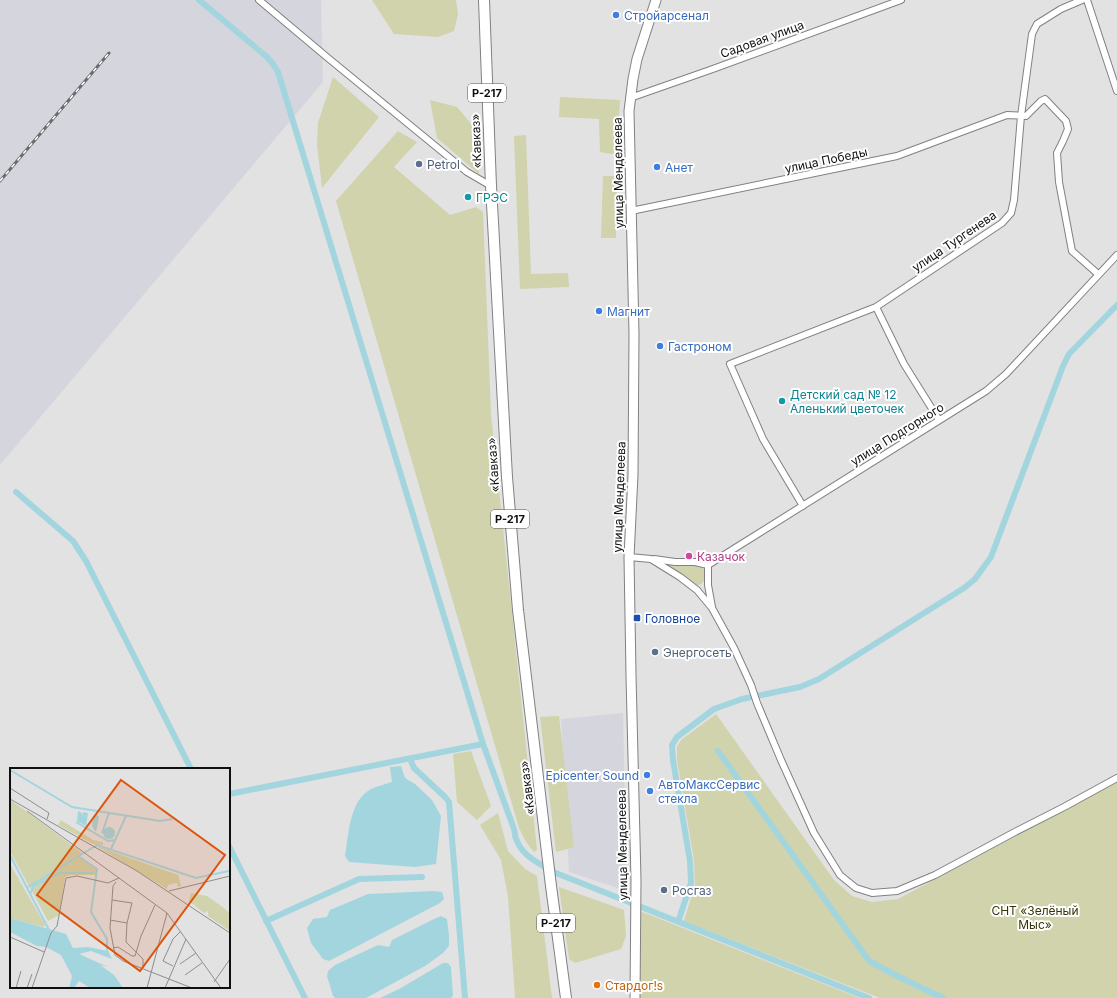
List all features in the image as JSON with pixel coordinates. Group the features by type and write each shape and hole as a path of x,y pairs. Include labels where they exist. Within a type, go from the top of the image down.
{"highway":[{"name":"«Кавказ»","path":"484,0 491,186 507,477 518,610 566,998"}],"main road":[{"name":"улица Менделеева","path":"635,998 636,880 629,557 633,474 634,334 629,111 637,59 656,0"}],"street":[{"path":"259,0 467,172 491,186"},
{"name":"Садовая улица","path":"630,98 901,0"},
{"name":"улица Тургенева","path":"803,506 763,439 730,364 876,307 1002,223 1011,213 1014,200 1021,116 1032,34 1037,24 1061,9 1082,0"},
{"path":"1086,0 1117,91"},
{"path":"1021,116 1026,116 1045,99 1066,121 1068,129 1057,153 1059,182 1072,251 1098,274"},
{"name":"улица Победы","path":"631,211 897,156 1007,115 1021,116"},
{"name":"улица Подгорного","path":"708,565 986,391 1006,374 1117,255"},
{"path":"876,307 904,364 938,420"},
{"path":"629,557 651,558 675,562 695,562 708,565 708,585 712,608"},
{"path":"651,558 697,590 712,608 734,648 751,685 757,704 814,833 840,875 856,888 872,893 897,891 935,875 1117,778"}],"shaded area":[{"path":"0,0 321,0 323,82 0,465"},
{"path":"623,713 627,891 569,872 561,719"}],"green space":[{"path":"372,0 456,0 458,14 454,31 438,37 394,34"},
{"path":"333,77 379,117 322,188 317,145 318,123"},
{"path":"560,97 620,100 617,155 600,152 599,119 559,117"},
{"path":"430,100 457,107 478,132 479,174 437,138"},
{"path":"398,131 417,142 394,167 450,215 476,207 483,212 491,414 537,850 534,852 526,842 519,828 336,201"},
{"path":"526,135 531,274 568,273 569,287 520,289 514,136"},
{"path":"603,176 617,176 616,238 601,238"},
{"path":"670,564 700,567 705,571 705,580 697,585 669,567"},
{"name":"СНТ «Зелёный Мыс»","path":"716,714 834,880 852,896 872,902 898,899 1117,782 1117,998 880,998 684,921 695,884 694,860 677,760 677,747 681,740"},
{"path":"559,716 574,847 556,852 540,717"},
{"path":"471,751 491,806 477,820 457,802 453,754"},
{"path":"498,813 508,851 525,869 537,876 552,998 515,998 508,896 501,860 480,825"},
{"path":"559,887 624,910 626,936 621,949 575,963 569,959"},
{"path":"640,911 859,998 640,998"}],"water":[{"path":"401,766 405,778 415,784 432,800 441,816 436,864 415,867 349,862 345,856 351,819 358,801 371,789 392,782 390,767"},
{"path":"433,891 442,892 444,899 440,903 329,961 323,959 311,943 307,928 313,919 327,917 330,910 368,894"},
{"path":"441,916 447,919 449,935 449,946 443,953 425,966 366,998 335,998 333,996 327,976 328,971 335,965 378,945 389,947 392,940"},
{"path":"443,963 448,963 451,967 453,996 451,998 380,998 401,988"}],"waterway":[{"path":"199,0 267,57 278,72 483,744 520,847 528,856 539,864 556,873 869,998"},
{"path":"678,922 691,883 690,861 673,760 672,745 677,737 714,709 742,699 800,687 819,679 964,588 975,579 991,557 1063,366 1069,354 1117,305"},
{"path":"16,492 73,541 86,561 190,768"},
{"path":"230,794 483,744"},
{"path":"718,751 869,961 943,998"},
{"path":"410,759 414,768 449,802 465,998"},
{"path":"230,848 305,998"},
{"path":"266,921 359,879 422,877"}],"railway":[{"path":"0,181 109,53"}],"place":[{"name":"Стройарсенал","path":"616,15"},
{"name":"Petrol","path":"419,164"},
{"name":"Анет","path":"657,167"},
{"name":"ГРЭС","path":"468,197"},
{"name":"Магнит","path":"599,311"},
{"name":"Гастроном","path":"660,346"},
{"name":"Детский сад № 12 Аленький цветочек","path":"782,401"},
{"name":"Казачок","path":"689,556"},
{"name":"Головное","path":"637,618"},
{"name":"Энергосеть","path":"655,652"},
{"name":"Epicenter Sound","path":"647,775"},
{"name":"АвтоМаксСервис стекла","path":"650,791"},
{"name":"Росгаз","path":"664,890"},
{"name":"Стардог!s","path":"597,985"}]}
